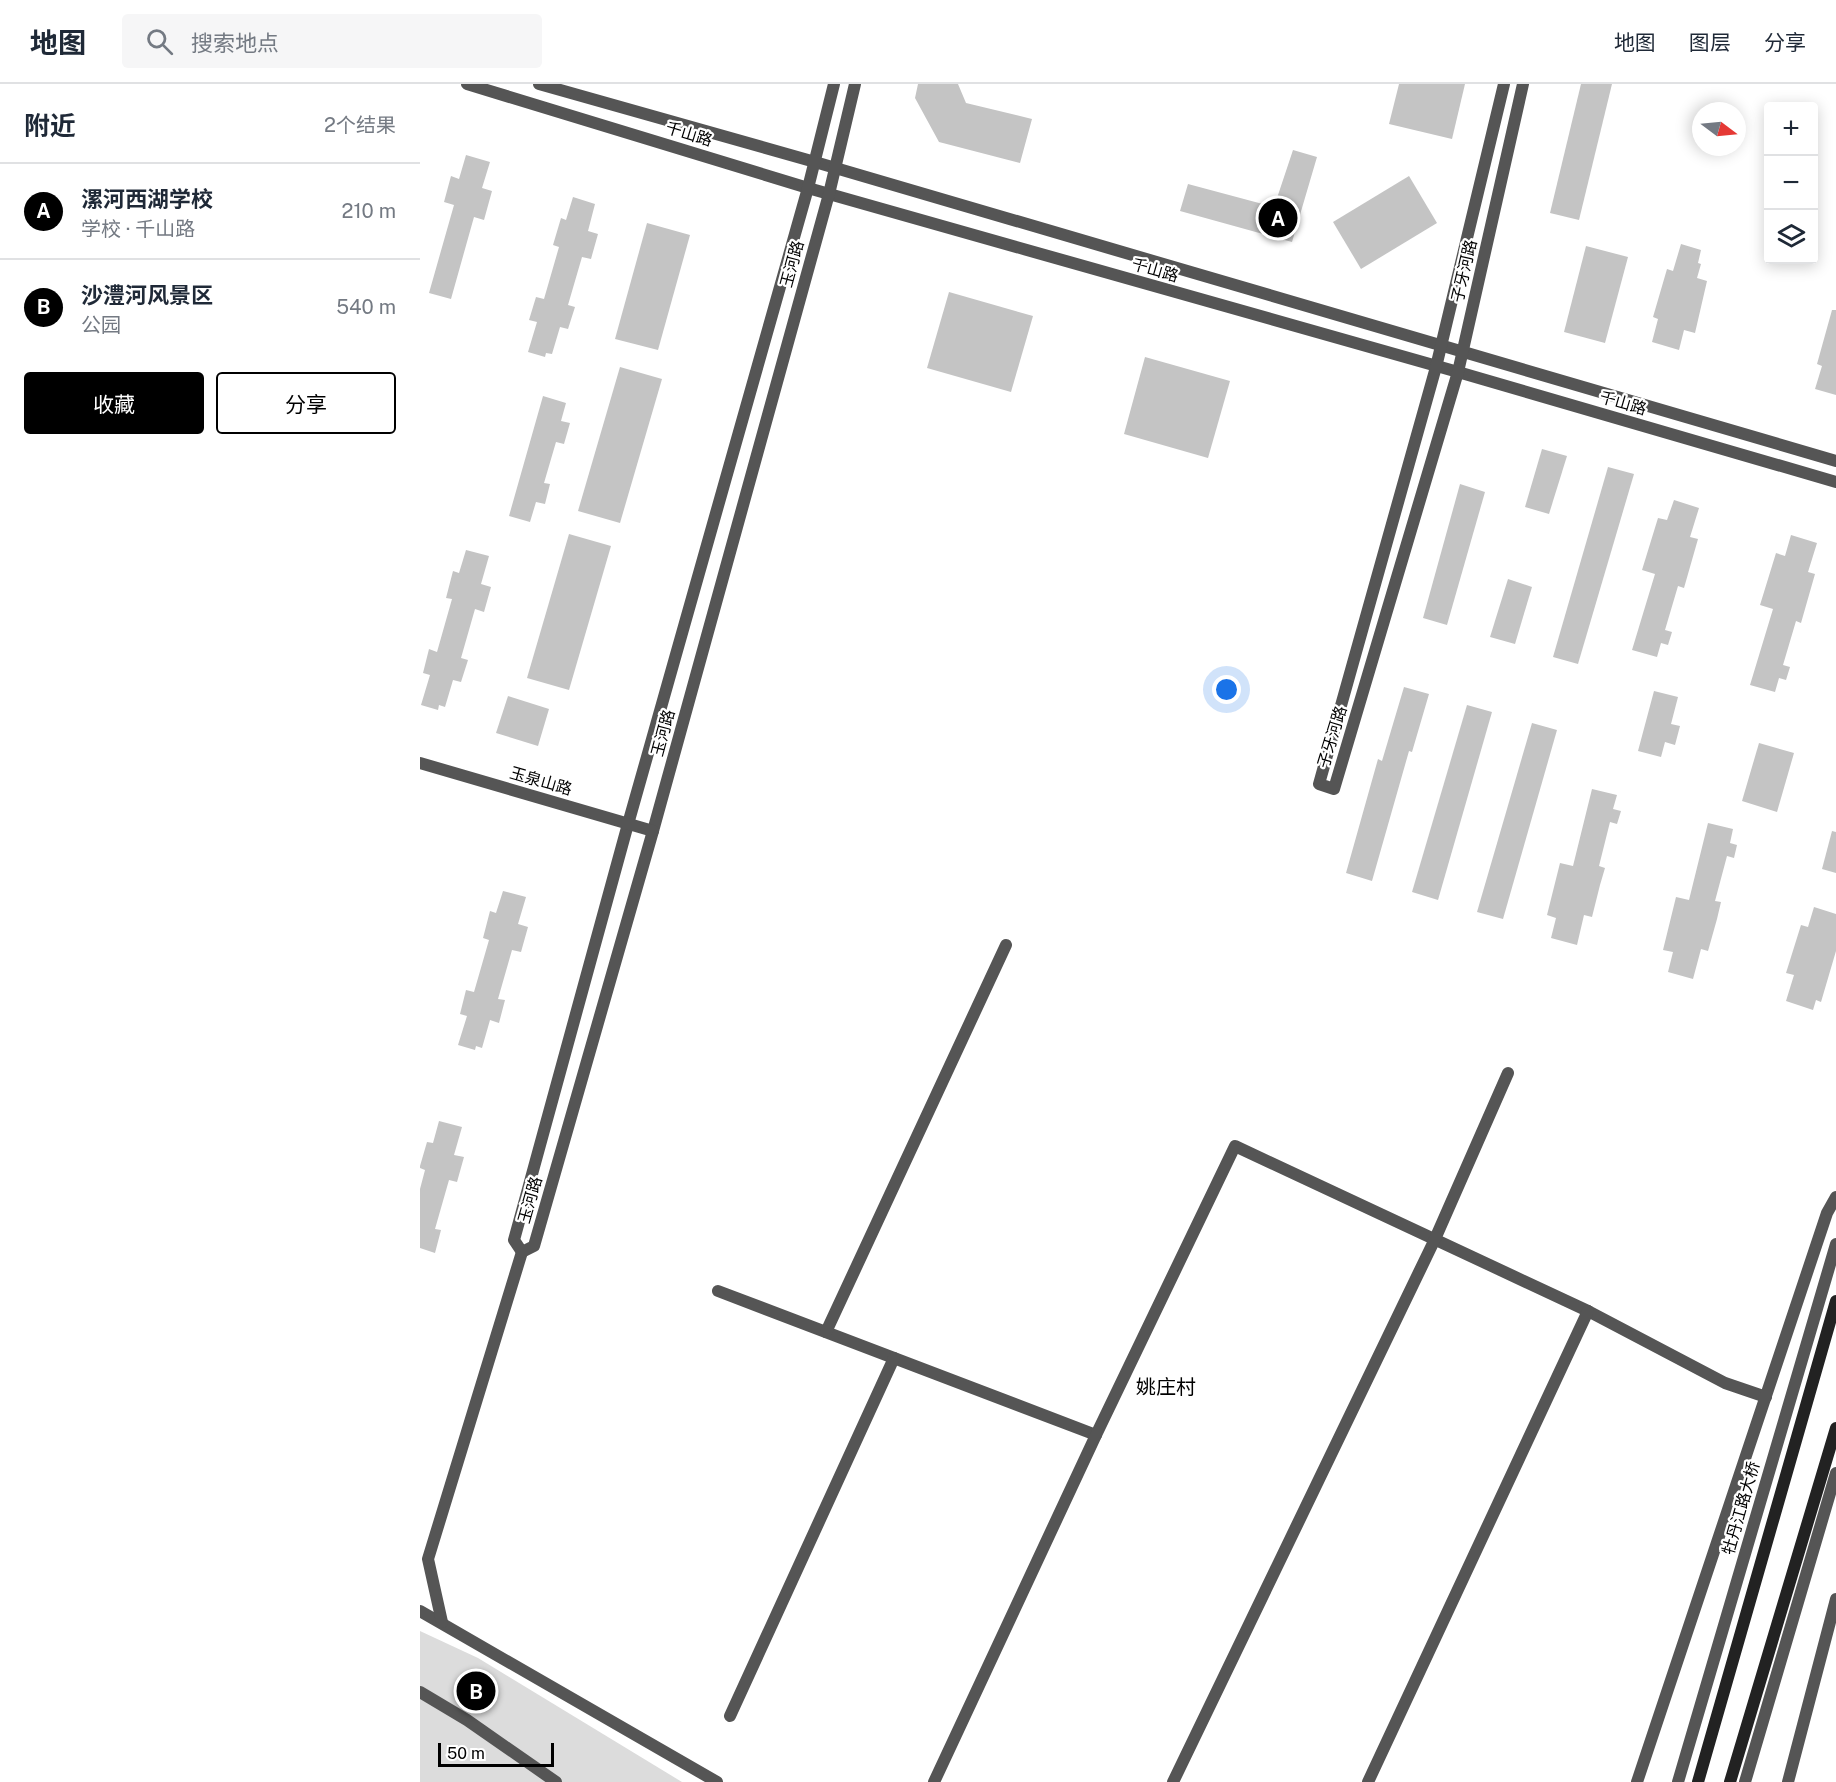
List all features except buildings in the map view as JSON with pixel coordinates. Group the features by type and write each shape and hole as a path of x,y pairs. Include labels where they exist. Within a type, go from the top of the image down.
{"main road":[{"name":"牡丹江路大桥","path":"1698,1782 1836,1301"},
{"path":"1730,1782 1836,1428"}],"street":[{"name":"千山路","path":"467,84 808,188 1458,372 1836,482"},
{"name":"千山路","path":"539,84 815,162 1836,461"},
{"name":"玉河路","path":"834,84 808,188 628,824 514,1240 522,1252 534,1246 829,194 855,84"},
{"name":"子牙河路","path":"1504,84 1436,367 1319,784 1334,789 1458,372 1523,84"},
{"name":"玉泉山路","path":"420,763 652,831"},
{"path":"826,1332 1006,945"},
{"path":"1173,1782 1436,1239 1508,1072"},
{"path":"934,1782 1096,1435 1235,1146 1588,1311 1725,1383 1766,1397"},
{"path":"1637,1782 1827,1213 1836,1197"},
{"name":"牡丹江路大桥","path":"1678,1782 1836,1244"},
{"path":"442,1622 428,1558 522,1252"},
{"path":"718,1291 1096,1435"},
{"path":"1368,1782 1588,1311"},
{"path":"730,1716 894,1358"},
{"path":"1745,1782 1836,1473"},
{"path":"1788,1782 1836,1599"},
{"path":"420,1611 717,1782"},
{"path":"420,1692 467,1720 556,1782"}],"shaded area":[{"path":"420,1631 478,1658 682,1782 420,1782"}],"place":[{"name":"漯河西湖学校","path":"1278,218"},
{"name":"沙澧河风景区","path":"476,1691"}],"district":[{"name":"姚庄村","path":"1166,1387"}]}
